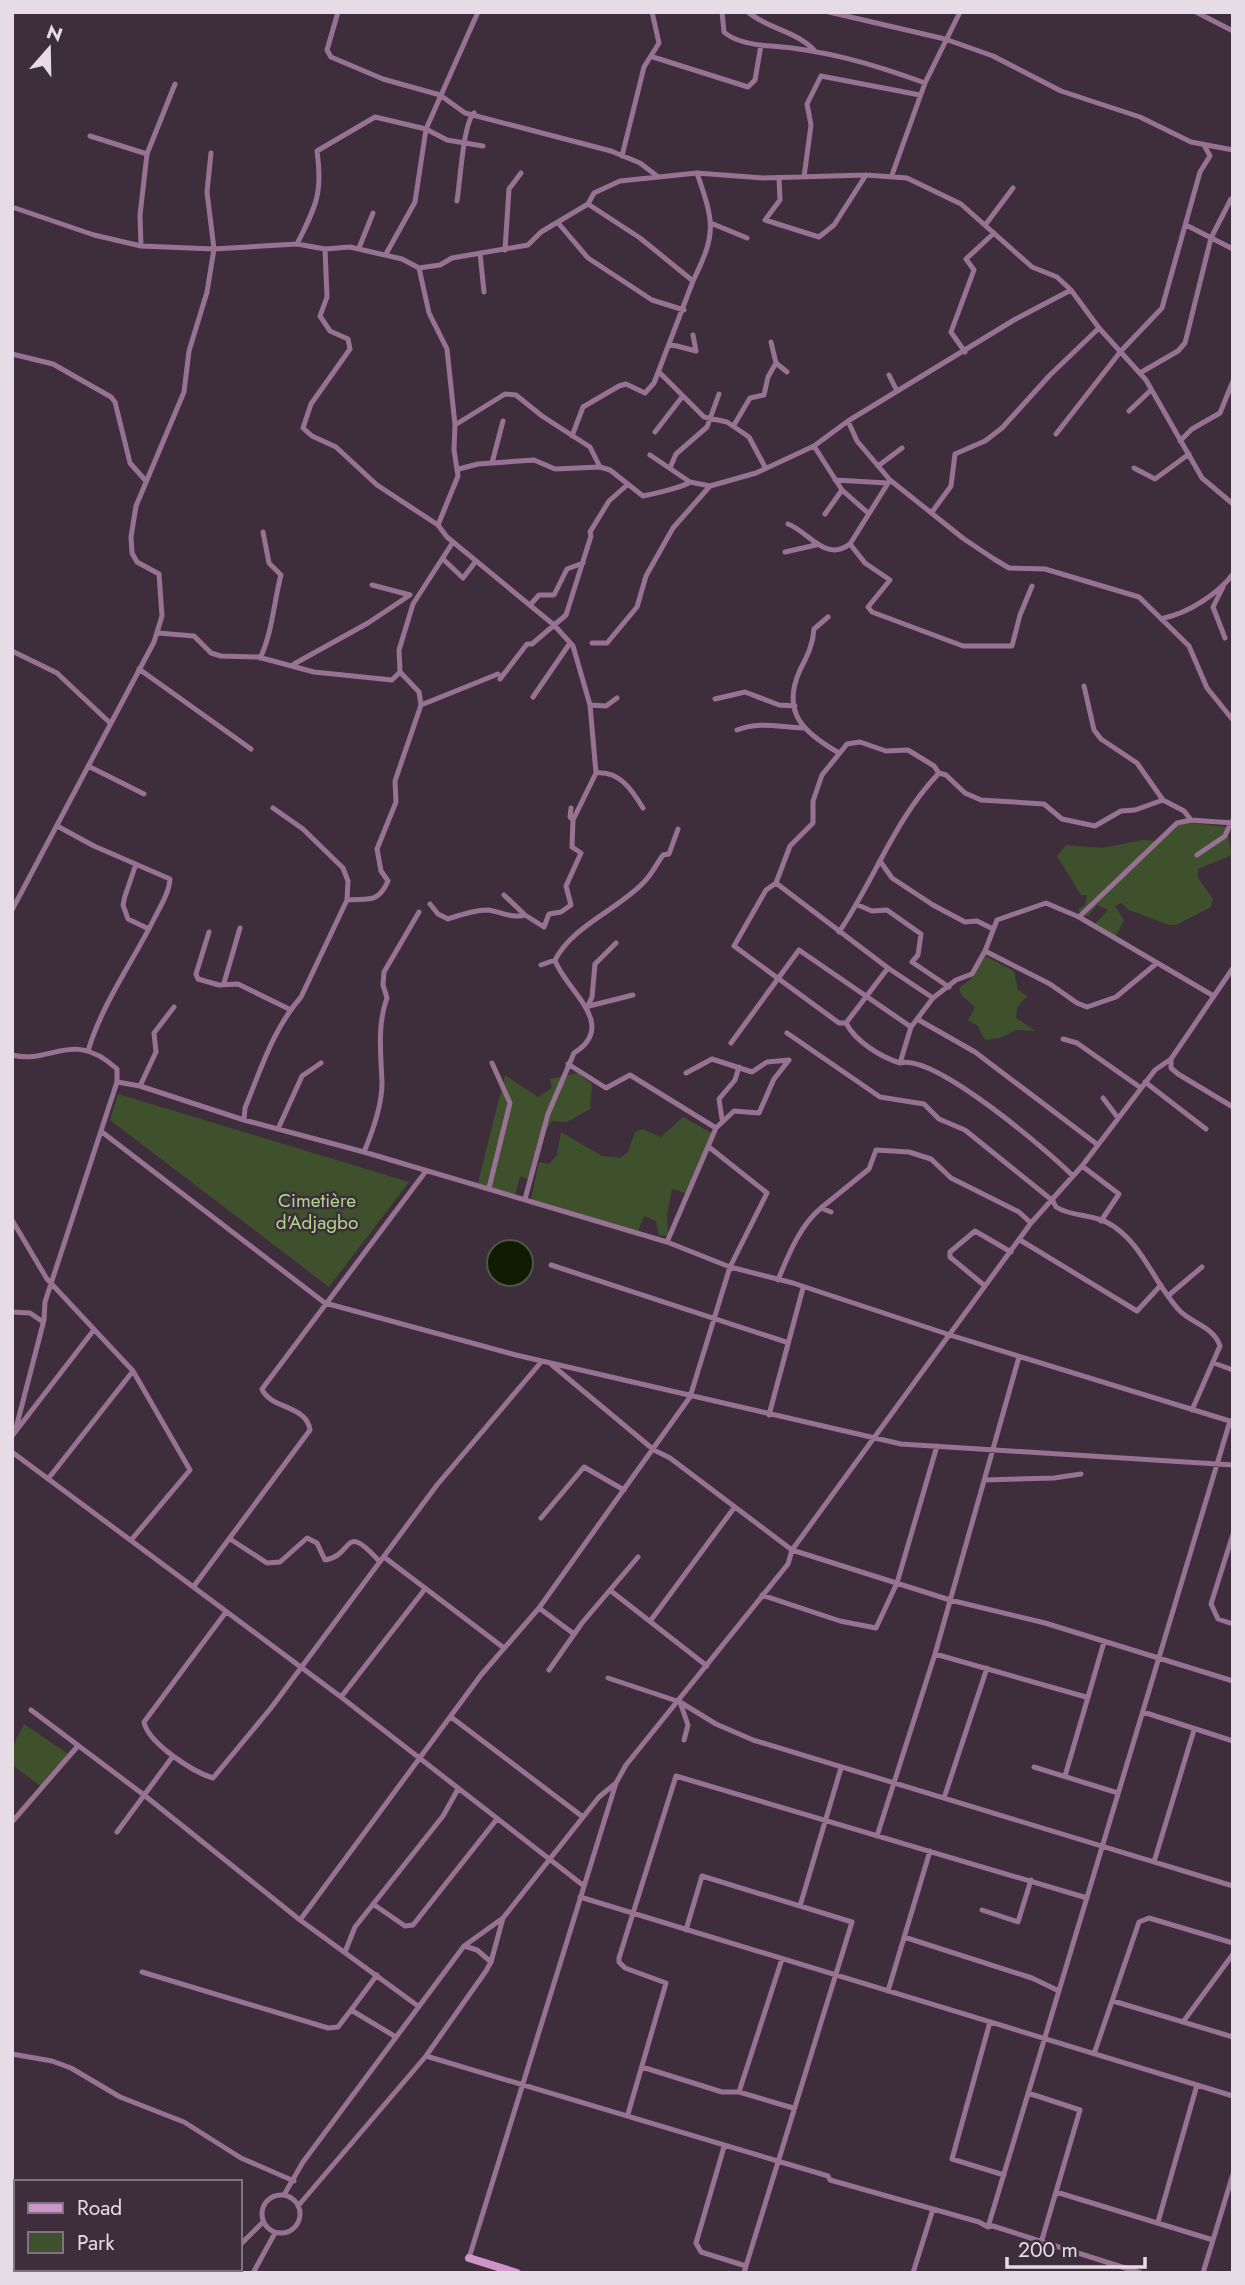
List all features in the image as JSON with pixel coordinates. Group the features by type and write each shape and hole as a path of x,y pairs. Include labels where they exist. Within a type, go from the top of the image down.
{"street":[{"path":"338,12 327,54 383,79 440,94 465,113 474,113 622,156 640,163 657,176"},
{"path":"386,254 415,202 426,129 478,12"},
{"path":"622,156 644,67 653,57 659,43 652,12"},
{"path":"722,12 726,35 761,45 814,50 853,58 925,83"},
{"path":"748,12 765,24 801,39 814,50"},
{"path":"829,12 945,39 993,56 1061,91 1117,108 1204,145 1233,150"},
{"path":"892,175 925,83 960,12"},
{"path":"1196,12 1233,31"},
{"path":"653,57 748,86 755,80 761,45"},
{"path":"804,177 811,125 807,104 821,76 920,95"},
{"path":"141,246 140,215 147,154 175,84"},
{"path":"457,201 470,117 474,113"},
{"path":"297,244 319,194 319,148 375,117 426,129 447,140 465,145 483,146"},
{"path":"90,136 147,154"},
{"path":"1056,435 1121,351 1137,338 1162,308 1200,172 1210,156 1204,145"},
{"path":"12,910 59,827 109,722 158,633 162,615 159,574 137,562 131,547 136,506 170,431 185,386 189,351 201,315 214,249 207,192 211,153"},
{"path":"505,250 509,190 521,173"},
{"path":"12,207 94,236 141,246 214,249 297,244 325,249 359,248 386,254 419,268 440,265 452,258 528,245 541,232 559,224 588,204 594,193 602,188 657,176 697,173 779,178 866,175 907,178 961,204 1032,268 1057,277 1071,290 1099,328 1140,373 1202,478 1233,504"},
{"path":"572,436 583,407 619,386 626,384 645,393 654,383 708,249 713,224 697,173"},
{"path":"779,178 780,200 765,220 819,237 834,225 866,175"},
{"path":"986,224 1013,188"},
{"path":"1140,373 1178,351 1185,342 1211,238 1231,199"},
{"path":"588,204 640,238 694,281"},
{"path":"359,248 373,213"},
{"path":"559,224 581,251 595,262 652,300 684,310"},
{"path":"713,224 747,237"},
{"path":"1186,225 1233,249"},
{"path":"965,352 951,332 974,270 966,259 993,233"},
{"path":"325,249 327,297 320,316 330,331 348,339 350,349 311,404 303,428 312,436 336,447 377,485 438,525 453,542 554,625 570,643 583,674 590,705 596,773 573,820 572,847 581,853 566,886 571,905 561,912 549,914 544,927 525,915 504,895"},
{"path":"480,253 484,292"},
{"path":"419,268 429,313 447,349 456,425 454,450 459,469 455,489 438,525"},
{"path":"650,455 690,482 710,486 756,473 814,446 897,391 1014,320 1071,290"},
{"path":"932,512 951,486 955,454 993,436 1099,328"},
{"path":"669,344 696,351 693,335"},
{"path":"771,342 776,363 787,372"},
{"path":"12,354 53,364 111,397 115,402 130,463 146,481"},
{"path":"734,425 750,398 764,395 768,377 776,363"},
{"path":"659,372 682,397 710,419 734,425 753,442 765,467"},
{"path":"889,375 897,391"},
{"path":"1180,441 1192,429 1220,413 1233,381"},
{"path":"1129,411 1151,390"},
{"path":"456,425 499,397 510,393 590,447 600,467"},
{"path":"670,468 676,454 707,427 719,394"},
{"path":"655,432 682,397"},
{"path":"492,463 503,421"},
{"path":"848,421 857,441 888,482 932,512 964,539 1009,568 1045,569 1139,597 1164,618 1189,646 1207,688 1233,720"},
{"path":"814,446 842,490 868,513"},
{"path":"878,466 902,448"},
{"path":"1134,468 1155,479 1189,454"},
{"path":"459,469 534,460 555,469 600,467 610,470 643,496 668,488 683,488 690,482"},
{"path":"835,480 888,482"},
{"path":"785,551 816,545 839,549 850,544 888,482"},
{"path":"421,705 499,676 527,644 532,644 566,615 594,522 627,485"},
{"path":"592,643 607,643 637,607 655,558 673,528 710,486"},
{"path":"825,514 842,490"},
{"path":"788,524 800,529 816,545"},
{"path":"260,657 268,638 272,605 281,575 269,563 263,532"},
{"path":"294,664 413,595 443,559 453,542"},
{"path":"850,544 865,564 890,580 868,607 872,612 963,646 1012,646 1020,615 1032,586"},
{"path":"443,559 463,578 476,561"},
{"path":"530,605 540,595 554,595 567,569 583,564"},
{"path":"1225,638 1213,607 1223,587 1233,575"},
{"path":"372,585 413,595"},
{"path":"1164,618 1178,615 1223,587"},
{"path":"347,900 374,901 388,881 381,871 377,849 396,802 395,781 421,705 419,692 400,672 399,650 413,595"},
{"path":"803,728 795,706 794,687 813,644 814,629 828,617"},
{"path":"158,633 194,636 216,655 260,657 294,664 314,672 409,684"},
{"path":"533,697 570,643"},
{"path":"12,651 57,673 109,722"},
{"path":"139,669 251,749"},
{"path":"392,680 400,672"},
{"path":"1084,686 1094,730 1101,739 1137,763 1163,800 1184,811 1191,820"},
{"path":"715,699 744,692 779,705 795,706"},
{"path":"590,705 606,705 617,698"},
{"path":"737,730 757,723 778,728 803,728 839,753"},
{"path":"888,968 868,999 846,1023 839,1023 775,979 734,946 766,890 776,883 790,846 813,823 813,801 822,775 846,744 854,742 886,751 908,750 934,766 939,773 946,775 965,793 981,800 1001,804 1044,804 1062,819 1095,825 1121,811 1135,810 1163,800"},
{"path":"88,766 144,794"},
{"path":"596,773 606,772 621,779 643,808"},
{"path":"839,932 858,905 908,810 939,773"},
{"path":"244,1120 244,1108 267,1053 289,1009 301,997 347,900 348,881 343,868 303,829 273,807"},
{"path":"570,808 570,817 573,820"},
{"path":"1079,917 1177,823 1191,820 1232,823 1225,836 1197,855"},
{"path":"59,827 170,879 149,929 95,1027 88,1051"},
{"path":"541,965 555,960 560,949 578,933 644,883 663,855 669,854 678,829"},
{"path":"880,861 892,878 933,905 965,922 977,921 991,928"},
{"path":"136,864 123,905 128,919 149,929"},
{"path":"776,883 888,968 933,998"},
{"path":"12,892 19,897"},
{"path":"900,1063 911,1027 933,998 956,980 972,974 985,951 991,928 997,920 1046,903 1079,917 1212,995"},
{"path":"430,904 438,915 448,919 488,910 517,918 525,915"},
{"path":"858,905 872,911 887,910 921,934 918,955 912,962 949,987"},
{"path":"364,1152 382,1084 383,1037 379,1021 387,998 383,985 384,972 419,912"},
{"path":"224,983 240,928"},
{"path":"209,932 196,977 219,985 224,983 254,990 289,1009"},
{"path":"525,1199 548,1114 568,1064 591,1031 588,1007 595,964 616,943"},
{"path":"731,1043 775,979 799,950 911,1027"},
{"path":"985,951 1051,984 1087,1007 1116,998 1157,963"},
{"path":"555,960 588,1007"},
{"path":"284,2196 303,2162 464,1946 503,1919 583,1817 616,1783 788,1564 792,1550 1031,1223 1082,1166 1155,1070 1171,1059 1212,995 1233,968"},
{"path":"588,1007 633,995"},
{"path":"140,1086 156,1052 154,1033 174,1007"},
{"path":"917,1019 975,1052 1098,1145"},
{"path":"846,1023 865,1044 887,1059 920,1066 980,1099 1038,1142 1073,1176"},
{"path":"787,1033 880,1097 924,1104 939,1119 965,1130 1053,1200 1061,1210 1108,1223 1131,1241 1183,1314 1202,1325 1219,1341 1220,1346 1192,1410"},
{"path":"1063,1039 1077,1043 1141,1088"},
{"path":"12,1055 56,1049 88,1051 117,1069 117,1082 102,1132 45,1302 43,1322 16,1428"},
{"path":"667,1242 722,1119 734,1111 759,1113 774,1079 789,1060 767,1062 752,1072 712,1059 686,1073"},
{"path":"1171,1059 1171,1068 1178,1074 1233,1107"},
{"path":"278,1129 302,1076 321,1063"},
{"path":"489,1188 510,1103 492,1063"},
{"path":"568,1064 606,1088 630,1075 716,1128"},
{"path":"722,1119 719,1099 735,1080 739,1067"},
{"path":"117,1082 140,1086 244,1120 489,1188 667,1242 730,1267 1231,1422 988,2227"},
{"path":"1145,1082 1206,1129"},
{"path":"1103,1098 1118,1118"},
{"path":"102,1132 325,1303 549,1363 901,1444 994,1452 1233,1465"},
{"path":"300,1920 451,1717 504,1648 539,1608 690,1397 730,1267 767,1193 709,1147"},
{"path":"778,1280 797,1240 821,1209 869,1169 876,1150 909,1152 931,1159 951,1178 1019,1212 1031,1223"},
{"path":"1082,1166 1119,1194 1101,1221"},
{"path":"194,1586 310,1430 304,1418 265,1396 262,1389 426,1171"},
{"path":"821,1209 831,1212"},
{"path":"12,1220 52,1284 133,1371 190,1469 132,1539"},
{"path":"985,1286 950,1257 950,1252 972,1231 1011,1252"},
{"path":"1020,1240 1137,1311 1161,1284"},
{"path":"551,1265 786,1342"},
{"path":"1169,1295 1202,1267"},
{"path":"769,1415 786,1342 803,1288"},
{"path":"30,1313 45,1302"},
{"path":"12,1312 30,1313 43,1322"},
{"path":"12,1436 93,1331"},
{"path":"877,1836 935,1654 1019,1357"},
{"path":"226,1612 144,1722 146,1730 173,1756 213,1778 301,1668 437,1485 542,1361"},
{"path":"549,1363 654,1450 670,1458 792,1550 950,1600 1045,1623 1233,1681"},
{"path":"1213,1363 1233,1370"},
{"path":"48,1479 133,1371"},
{"path":"762,1595 840,1621 876,1628 897,1583 937,1447"},
{"path":"12,1452 341,1697 584,1886"},
{"path":"541,1518 584,1467 624,1490"},
{"path":"985,1480 1054,1478 1081,1474"},
{"path":"651,1620 734,1508"},
{"path":"1233,1534 1211,1604 1218,1619 1233,1624"},
{"path":"230,1539 267,1563 279,1562 307,1538 317,1543 325,1560 330,1559 347,1543 354,1541 363,1544 504,1648"},
{"path":"550,1670 574,1634 638,1557"},
{"path":"341,1697 425,1589"},
{"path":"611,1591 707,1666"},
{"path":"539,1608 574,1634"},
{"path":"1065,1776 1104,1642"},
{"path":"935,1654 1086,1698"},
{"path":"944,1798 987,1668"},
{"path":"608,1678 679,1702 735,1733 841,1768 1233,1886"},
{"path":"679,1702 688,1725 684,1740"},
{"path":"31,1710 144,1795 300,1920 418,2006"},
{"path":"1143,1712 1233,1741"},
{"path":"451,1717 583,1817"},
{"path":"1154,1862 1194,1730"},
{"path":"12,1822 77,1747"},
{"path":"117,1832 173,1756"},
{"path":"1034,1767 1118,1793"},
{"path":"800,1906 841,1768"},
{"path":"628,2114 666,1983 625,1968 619,1962 676,1776 1087,1898"},
{"path":"517,2273 469,2258 616,1783"},
{"path":"345,1952 355,1927 443,1816 458,1788"},
{"path":"373,1904 405,1926 413,1925 497,1819"},
{"path":"888,1991 930,1851"},
{"path":"686,1930 702,1876 852,1922 745,2270 701,2252 696,2243 724,2147"},
{"path":"982,1910 1018,1922 1031,1880"},
{"path":"580,1897 1233,2096"},
{"path":"1094,2054 1135,1928 1146,1918 1233,1943"},
{"path":"298,2206 426,2056 491,1962 503,1919"},
{"path":"904,1937 1032,1978 1059,1991"},
{"path":"464,1946 477,1950 491,1962"},
{"path":"1183,2022 1233,1954"},
{"path":"739,2092 782,1959"},
{"path":"142,1972 328,2028 338,2027 377,1975"},
{"path":"1113,2001 1233,2037"},
{"path":"351,2010 396,2037"},
{"path":"990,2022 952,2159 1004,2175"},
{"path":"12,2054 71,2068 120,2097 184,2122 241,2158 294,2181"},
{"path":"426,2056 628,2114 724,2147 828,2176 830,2180 979,2222 1141,2273"},
{"path":"642,2067 722,2092 739,2092 793,2108"},
{"path":"1158,2222 1197,2085"},
{"path":"1028,2093 1080,2110 1041,2243"},
{"path":"1203,2273 1233,2174"},
{"path":"1056,2192 1213,2240"},
{"path":"242,2243 263,2222 264,2204 273,2197 284,2196 298,2206 300,2217 296,2227 286,2233 275,2233 263,2222"},
{"path":"914,2273 933,2209"},
{"path":"253,2273 275,2233"}],"green space":[{"path":"1186,822 1226,827 1232,855 1198,869 1198,878 1213,899 1211,907 1176,925 1169,925 1129,910 1121,903 1115,906 1124,920 1115,938 1094,925 1108,910 1097,905 1088,916 1081,914 1078,909 1085,905 1087,895 1081,895 1057,856 1066,845 1102,848 1142,840 1162,841 1175,826"},
{"path":"985,956 1014,971 1018,990 1027,996 1017,1008 1016,1018 1036,1031 1016,1030 1000,1038 985,1040 978,1026 968,1020 975,1007 962,996 959,988 971,979"},
{"path":"578,1073 592,1084 590,1109 567,1122 552,1121 542,1137 530,1180 520,1176 514,1199 477,1187 505,1075 538,1097 552,1088 550,1079"},
{"name":"Cimetière d'Adjagbo","path":"118,1094 409,1182 329,1287 110,1120"},
{"path":"683,1117 713,1134 689,1194 672,1189 667,1214 668,1236 659,1235 656,1221 644,1216 637,1234 530,1204 539,1162 549,1164 557,1155 561,1132 602,1156 620,1158 628,1152 635,1132 642,1129 661,1137"},
{"path":"24,1724 68,1754 42,1787 12,1765 12,1748"}],"shaded area":[{"path":"510,1240 527,1246 533,1263 527,1280 510,1286 493,1280 487,1263 493,1246"}]}
